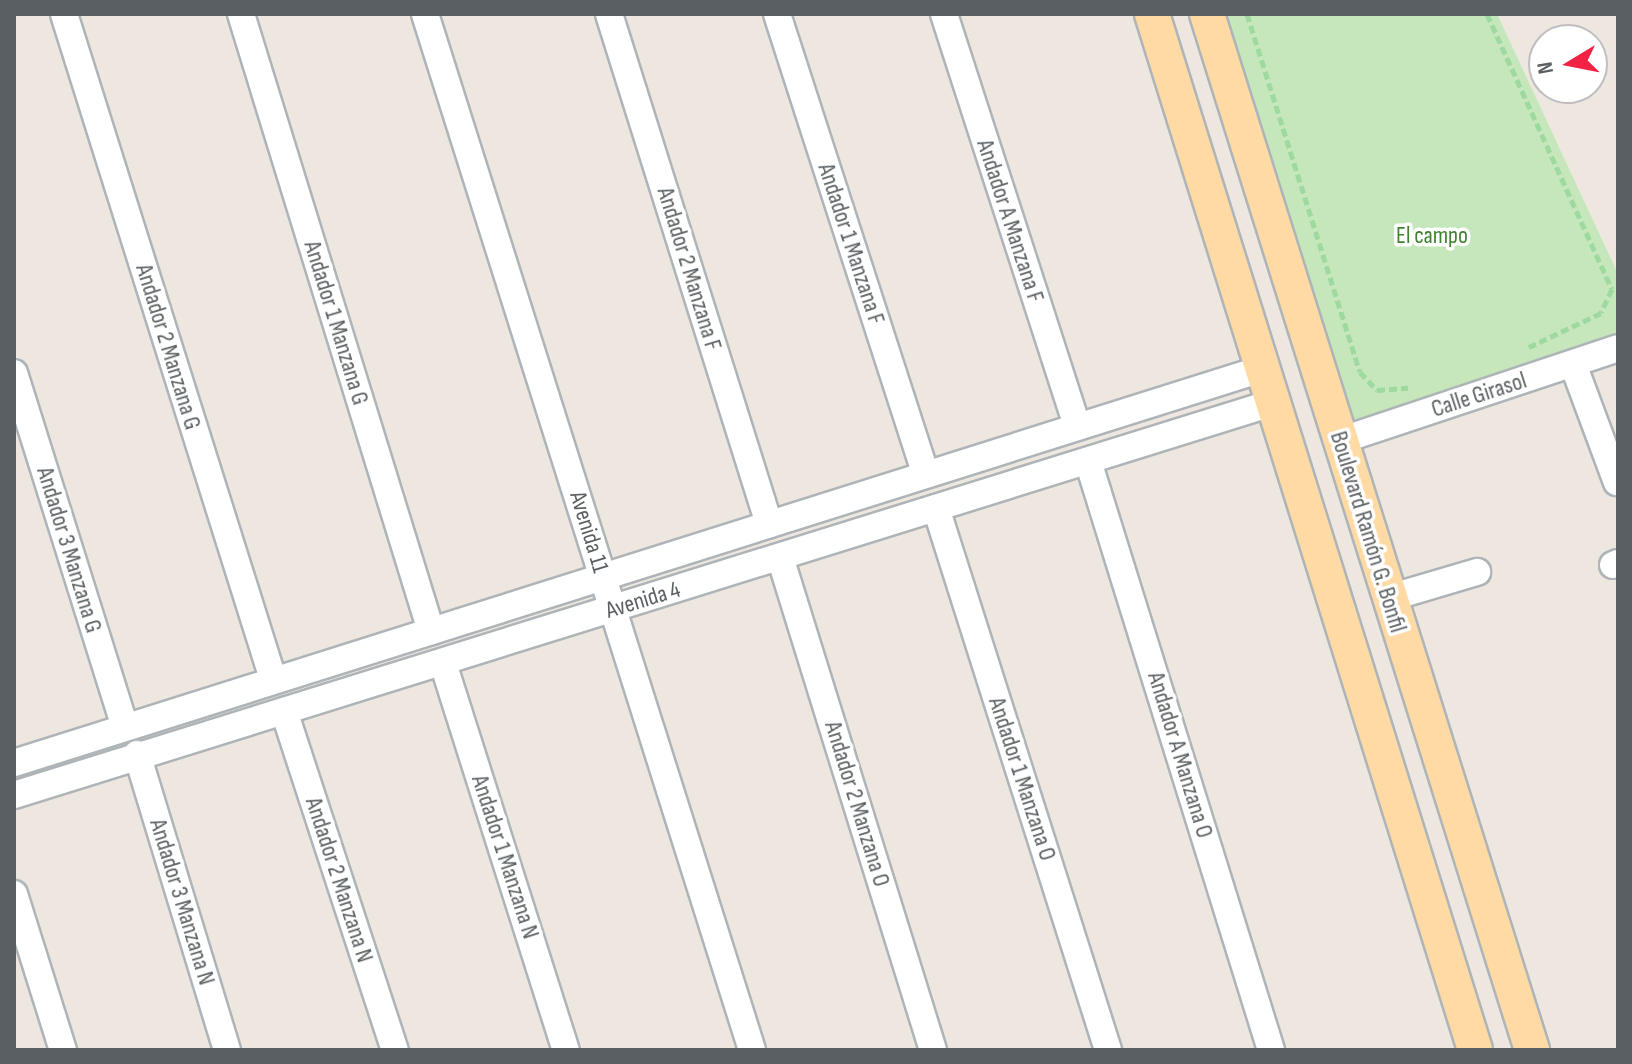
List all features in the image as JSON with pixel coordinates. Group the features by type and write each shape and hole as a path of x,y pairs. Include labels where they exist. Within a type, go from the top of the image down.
{"main road":[{"path":"1152,14 1475,1050"},
{"name":"Boulevard Ramón G. Bonfil","path":"1207,14 1532,1050"},
{"path":"1443,953 1496,936"}],"street":[{"name":"Andador 2 Manzana G","path":"64,14 273,679"},
{"name":"Andador 1 Manzana G","path":"241,14 431,631"},
{"name":"Avenida 11","path":"425,14 752,1050"},
{"name":"Andador 2 Manzana F","path":"609,14 769,524"},
{"name":"Andador 1 Manzana F","path":"777,14 926,475"},
{"name":"Andador A Manzana F","path":"944,14 1077,427"},
{"name":"Calle Girasol","path":"1339,441 1618,348"},
{"path":"1573,364 1617,482"},
{"name":"Avenida 4","path":"14,764 273,679 1261,369"},
{"name":"Andador 3 Manzana G","path":"14,373 125,727"},
{"path":"1217,383 1229,417"},
{"name":"Avenida 4","path":"18,793 1272,403"},
{"name":"Andador A Manzana O","path":"1088,461 1271,1050"},
{"name":"Andador 1 Manzana O","path":"936,508 1108,1050"},
{"name":"Andador 2 Manzana O","path":"780,557 933,1050"},
{"path":"653,561 664,594"},
{"path":"1389,598 1477,572"},
{"path":"544,594 555,627"},
{"name":"Andador 1 Manzana N","path":"443,663 566,1050"},
{"name":"Andador 2 Manzana N","path":"284,711 395,1050"},
{"name":"Andador 3 Manzana N","path":"137,754 227,1050"},
{"path":"14,764 18,793"},
{"path":"14,894 63,1050"}],"path":[{"path":"1247,14 1360,372 1377,390 1419,385"},
{"path":"1487,14 1612,289 1601,313 1517,353"}],"green space":[{"name":"El campo","path":"1202,14 1497,14 1528,81 1528,104 1539,104 1618,274 1618,339 1334,434"}]}
